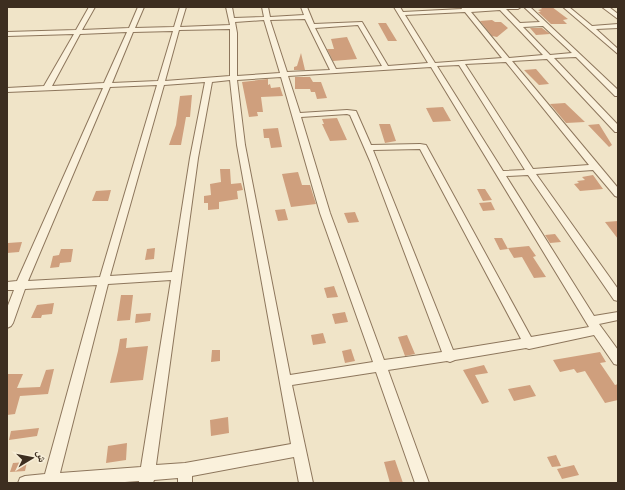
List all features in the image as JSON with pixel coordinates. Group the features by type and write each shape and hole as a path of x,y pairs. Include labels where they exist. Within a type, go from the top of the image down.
{"street":[{"path":"47,88 92,7"},
{"path":"7,323 21,285 141,7"},
{"path":"50,482 104,280 183,7"},
{"path":"229,7 234,33 233,78 241,145 285,381 306,483"},
{"path":"265,7 325,213 422,483"},
{"path":"304,7 334,71"},
{"path":"501,7 618,130"},
{"path":"399,10 518,7"},
{"path":"527,7 618,94"},
{"path":"566,7 618,52"},
{"path":"605,7 618,17"},
{"path":"465,8 618,194"},
{"path":"399,10 425,55 434,65 499,174 594,326 618,360"},
{"path":"231,20 307,16"},
{"path":"312,26 360,22 386,68"},
{"path":"518,25 544,24"},
{"path":"590,28 618,26"},
{"path":"7,34 232,27"},
{"path":"7,90 161,83 576,55"},
{"path":"461,63 530,171 618,297"},
{"path":"147,479 194,158 209,80"},
{"path":"610,86 618,86"},
{"path":"297,115 353,113 450,357"},
{"path":"368,148 423,147 529,344"},
{"path":"499,174 596,167"},
{"path":"7,286 176,276"},
{"path":"285,381 529,344 594,326 618,316"},
{"path":"25,483 185,477 299,449"}],"building":[{"path":"540,7 552,7 568,19 563,20 567,24 551,24 538,12 541,12 538,10 542,9"},
{"path":"492,20 495,22 501,22 508,28 497,37 492,36 480,21"},
{"path":"378,23 386,23 397,41 388,41"},
{"path":"530,28 542,28 550,34 536,35"},
{"path":"347,37 357,59 333,61 327,49 334,49 331,39"},
{"path":"301,53 305,70 294,70 294,67 297,66"},
{"path":"536,69 549,84 539,85 524,70"},
{"path":"295,77 310,77 313,82 321,82 327,98 317,99 315,92 311,92 310,89 295,89"},
{"path":"268,79 268,85 270,84 271,88 280,87 283,96 261,97 263,112 257,112 258,116 249,117 242,82"},
{"path":"192,95 190,117 186,117 181,145 169,145 176,125 180,96"},
{"path":"565,103 585,122 566,123 550,104"},
{"path":"443,107 451,121 433,122 426,108"},
{"path":"337,118 347,140 330,141 322,124 324,124 322,119"},
{"path":"379,124 390,124 396,141 385,143"},
{"path":"599,124 612,145 609,147 588,125"},
{"path":"278,128 282,147 271,148 269,138 264,138 263,129"},
{"path":"220,169 230,169 231,184 241,183 243,190 237,191 238,199 219,202 219,209 208,210 208,203 204,203 204,196 211,195 210,184 221,182"},
{"path":"298,172 302,185 310,185 316,204 291,207 282,174"},
{"path":"593,175 603,189 580,191 574,184 579,183 577,181 585,180 582,177"},
{"path":"477,189 485,189 492,200 483,201"},
{"path":"111,190 108,201 92,201 96,191"},
{"path":"491,202 495,210 483,211 479,203"},
{"path":"285,209 288,220 278,221 275,210"},
{"path":"355,212 359,222 348,223 344,213"},
{"path":"618,221 618,239 605,222"},
{"path":"555,234 561,242 550,243 545,235"},
{"path":"494,238 502,238 508,249 500,250"},
{"path":"22,242 19,252 7,253 8,243"},
{"path":"529,246 536,256 533,257 546,277 534,278 522,257 514,258 508,248"},
{"path":"155,248 154,259 145,260 147,249"},
{"path":"61,249 73,249 71,262 60,263 59,267 50,268 53,256 59,255"},
{"path":"334,286 338,297 327,298 324,288"},
{"path":"121,295 133,295 130,320 117,321"},
{"path":"54,303 52,314 42,315 41,318 31,318 37,305"},
{"path":"345,312 348,322 335,324 332,314"},
{"path":"151,313 150,321 135,323 136,314"},
{"path":"323,333 326,343 313,345 311,335"},
{"path":"407,335 415,354 405,356 398,337"},
{"path":"127,338 126,348 148,346 143,380 110,383 120,339"},
{"path":"351,349 355,361 345,363 342,351"},
{"path":"212,350 220,350 220,361 211,362"},
{"path":"600,352 606,362 600,363 615,385 618,384 618,400 605,403 585,371 577,373 574,369 560,372 553,360"},
{"path":"484,365 488,373 475,375 489,402 482,404 463,370"},
{"path":"54,369 48,394 20,396 15,414 7,415 7,374 23,374 17,388 40,387 46,370"},
{"path":"530,385 536,396 514,401 508,389"},
{"path":"228,417 229,433 211,436 210,420"},
{"path":"39,428 37,436 9,440 11,431"},
{"path":"127,443 126,460 106,463 108,446"},
{"path":"556,455 561,466 552,467 547,457"},
{"path":"395,460 403,483 390,483 384,462"},
{"path":"27,462 25,471 10,472 13,463"},
{"path":"574,465 579,475 562,479 557,469"}]}
